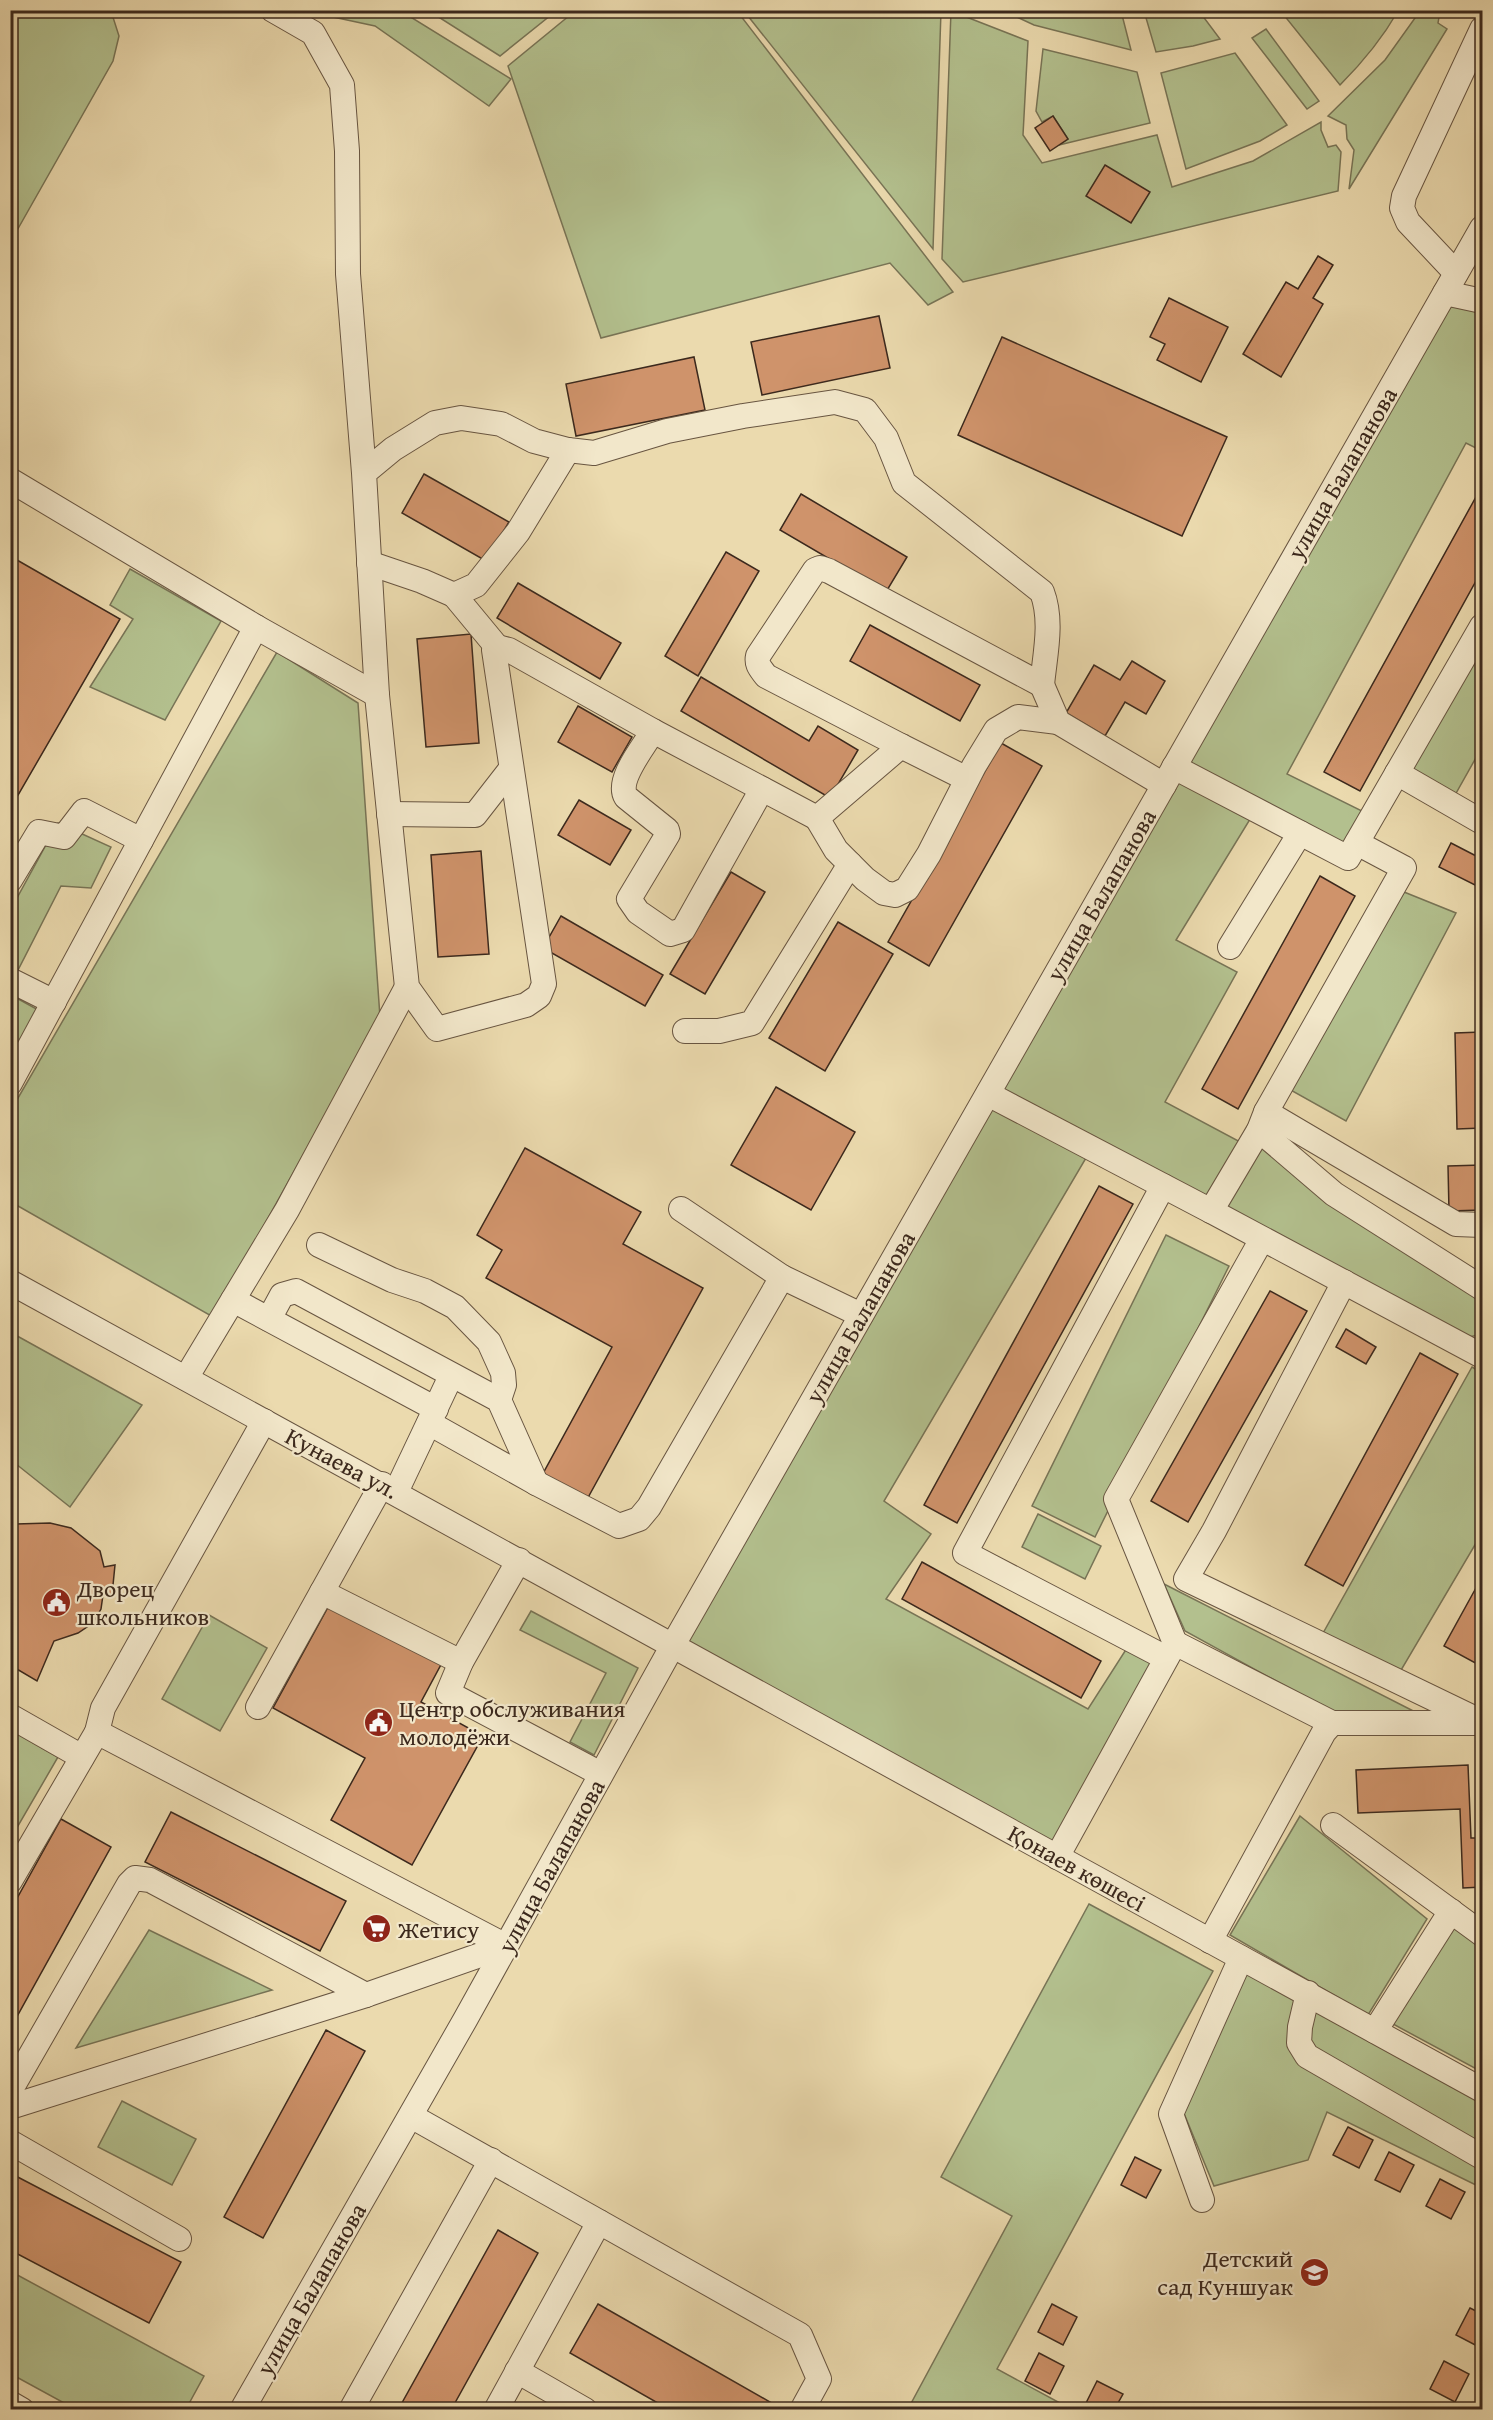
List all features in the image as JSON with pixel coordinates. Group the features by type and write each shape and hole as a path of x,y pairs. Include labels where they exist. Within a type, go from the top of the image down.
{"street":[{"path":"273,10 313,33 342,85 348,150 348,274 364,473 377,695 407,987 437,1029 526,1005 539,996 544,984 510,770 494,650 497,647"},
{"path":"1482,29 1404,196 1402,208 1408,222 1451,283 1482,301"},
{"name":"улица Балапанова","path":"242,2409 411,2116 673,1645 1482,228"},
{"path":"364,473 393,449 435,423 461,418 501,424 534,441 568,450 594,453 667,431 743,416 836,402 865,410 886,438 904,483 1042,592 1048,607 1042,685 1058,722"},
{"path":"454,595 476,585 518,532 568,450"},
{"path":"10,480 256,627 377,695"},
{"path":"369,563 422,581 454,595 497,647 509,650 653,731 817,818 836,850 850,864 884,893 895,895 907,889 929,854 967,779 996,730 1018,717 1058,722 1169,776 1300,833 1348,858 1482,626"},
{"path":"967,779 766,676 759,668 758,656 815,570 820,568 829,571 1042,685"},
{"path":"10,1083 256,627"},
{"path":"653,731 623,780 622,790 626,798 668,834 629,899 638,912 670,934 683,930 762,789"},
{"path":"817,818 901,746"},
{"path":"389,814 475,815 510,770"},
{"path":"1397,773 1482,822"},
{"path":"10,880 39,832 64,837 84,811 141,840"},
{"path":"1230,947 1300,833"},
{"path":"1211,1211 1404,868 1357,843"},
{"path":"685,1031 720,1031 752,1023 850,864"},
{"path":"10,980 54,1002"},
{"path":"186,1378 287,1210 407,987"},
{"path":"988,1094 1344,1282 1476,1347"},
{"path":"1263,1121 1456,1224 1482,1225"},
{"path":"1263,1121 1334,1194 1482,1288"},
{"path":"1163,1186 964,1553 1170,1651 1332,1723 1482,1722"},
{"path":"681,1209 782,1277 861,1315"},
{"path":"1057,1857 1170,1651 1116,1499 1262,1239"},
{"path":"319,1245 392,1280 425,1291 455,1307 489,1342 503,1373 504,1385 499,1400"},
{"path":"233,1300 432,1416 536,1483 619,1526 639,1519 654,1497 782,1277"},
{"name":"Кунаева ул.","path":"10,1282 673,1645"},
{"path":"1344,1282 1214,1531 1186,1579 1482,1722"},
{"path":"269,1319 282,1295 296,1292 499,1400 536,1483"},
{"path":"258,1707 322,1592 432,1416 451,1376"},
{"path":"10,1881 97,1732 103,1708 264,1421"},
{"path":"519,1560 461,1662 448,1693 602,1774"},
{"path":"322,1592 461,1662"},
{"name":"Қонаев көшесі","path":"673,1645 1482,2090"},
{"path":"10,1716 82,1757"},
{"path":"1210,1941 1324,1732 1332,1723"},
{"path":"97,1732 506,1946"},
{"path":"1333,1825 1482,1934"},
{"path":"10,2091 129,1884 135,1878 150,1880 366,1995"},
{"path":"1375,2031 1451,1911"},
{"path":"10,2107 366,1995 506,1946"},
{"path":"1202,2200 1171,2114 1241,1958"},
{"path":"1308,1993 1300,2027 1299,2043 1307,2055 1482,2157"},
{"path":"411,2116 800,2335 819,2379 802,2409"},
{"path":"10,2142 179,2239"},
{"path":"351,2409 490,2160"},
{"path":"496,2409 599,2222"},
{"path":"517,2371 585,2409"},
{"path":"10,2403 22,2409"}],"green space":[{"path":"11,10 111,11 119,36 113,61 11,241"},
{"path":"1285,10 1398,11 1372,50 1340,85 1283,14"},
{"path":"305,11 401,11 511,79 489,106 375,26"},
{"path":"429,11 556,11 500,56"},
{"path":"575,11 737,11 953,292 928,305 890,263 601,338 508,66"},
{"path":"744,11 941,11 933,249"},
{"path":"951,11 1028,41 1023,135 1042,163 1157,135 1172,187 1253,161 1321,122 1321,130 1328,147 1336,145 1341,152 1338,191 963,282 942,259"},
{"path":"1004,11 1121,11 1131,50 1034,25"},
{"path":"1144,11 1199,11 1220,39 1156,52"},
{"path":"1420,11 1429,11 1439,17 1438,23 1447,29 1349,189 1354,150 1347,139 1346,125 1328,116 1385,60"},
{"path":"1266,29 1319,101 1307,109 1252,38"},
{"path":"1043,49 1137,72 1150,123 1059,145 1068,139 1053,116 1042,122 1036,111"},
{"path":"1235,53 1287,125 1260,141 1186,169 1161,73"},
{"path":"1449,301 1482,308 1482,451 1466,443 1287,774 1364,812 1343,847 1184,761"},
{"path":"130,569 221,621 165,720 90,687 133,619 110,605"},
{"path":"1482,640 1482,747 1455,795 1407,771"},
{"path":"277,652 358,703 380,1017 213,1317 11,1202 11,1110"},
{"path":"1180,775 1252,816 1176,940 1237,972 1165,1102 1244,1144 1203,1200 996,1087"},
{"path":"58,823 111,847 91,888 61,886 17,972 11,970 11,909"},
{"path":"1404,892 1456,913 1346,1121 1287,1088"},
{"path":"11,995 42,1012 11,1069"},
{"path":"991,1106 1086,1158 884,1501 931,1534 886,1599 1088,1709 1127,1648 1157,1662 1056,1849 682,1639"},
{"path":"1262,1136 1482,1295 1482,1334 1465,1338 1224,1212"},
{"path":"1166,1235 1229,1266 1095,1537 1032,1506"},
{"path":"10,1332 142,1405 70,1507 11,1460"},
{"path":"1472,1367 1482,1373 1482,1533 1397,1677 1322,1635"},
{"path":"1038,1514 1101,1546 1085,1579 1022,1547"},
{"path":"1164,1584 1431,1720 1338,1715 1185,1631"},
{"path":"531,1611 638,1668 594,1755 570,1742 606,1673 520,1630"},
{"path":"209,1615 267,1648 220,1731 162,1699"},
{"path":"11,1730 58,1757 11,1838"},
{"path":"1300,1816 1427,1919 1368,2015 1230,1935"},
{"path":"1089,1904 1213,1971 997,2369 1071,2409 908,2409 1012,2216 941,2177"},
{"path":"1455,1925 1482,1945 1482,2072 1393,2024"},
{"path":"149,1930 272,1990 76,2048"},
{"path":"1244,1970 1482,2100 1482,2188 1327,2112 1308,2160 1214,2186 1183,2111"},
{"path":"122,2101 196,2139 172,2185 98,2147"},
{"path":"10,2271 204,2376 186,2409 75,2409 11,2374"}],"building":[{"path":"1053,116 1068,139 1050,151 1035,128"},
{"path":"1105,165 1150,192 1131,223 1086,196"},
{"path":"1318,256 1333,265 1313,298 1323,304 1281,377 1243,354 1286,282 1298,289"},
{"path":"1169,298 1228,327 1201,382 1157,360 1165,344 1150,337"},
{"path":"879,316 890,368 762,395 751,342"},
{"path":"1002,337 1227,437 1182,536 958,435"},
{"path":"694,357 705,410 576,436 566,384"},
{"path":"424,474 509,522 486,561 402,513"},
{"path":"1482,486 1482,570 1360,791 1324,772"},
{"path":"801,494 907,557 886,592 780,530"},
{"path":"726,552 759,571 698,676 665,656"},
{"path":"10,556 120,619 10,809"},
{"path":"518,583 621,643 600,679 497,618"},
{"path":"870,625 980,685 960,721 850,661"},
{"path":"471,634 479,743 426,747 417,639"},
{"path":"1132,661 1165,681 1146,714 1125,702 1105,736 1066,713 1094,665 1120,680"},
{"path":"701,677 809,741 818,726 858,750 830,798 681,711"},
{"path":"578,706 632,737 612,772 558,742"},
{"path":"1001,743 1042,766 929,966 888,942"},
{"path":"579,800 631,830 610,865 558,835"},
{"path":"1451,843 1482,859 1482,875 1477,886 1439,867"},
{"path":"481,851 489,954 438,957 431,855"},
{"path":"731,872 765,892 705,994 670,974"},
{"path":"1320,876 1355,896 1238,1109 1202,1089"},
{"path":"561,916 663,975 645,1006 543,948"},
{"path":"838,922 893,954 825,1071 769,1038"},
{"path":"1482,1032 1482,1128 1457,1129 1455,1033"},
{"path":"776,1087 855,1132 811,1210 731,1165"},
{"path":"525,1148 641,1212 623,1244 703,1288 585,1503 540,1479 612,1347 486,1278 502,1250 477,1235"},
{"path":"1482,1165 1482,1210 1449,1211 1448,1166"},
{"path":"1099,1186 1133,1204 957,1523 924,1505"},
{"path":"1270,1291 1307,1311 1188,1522 1151,1501"},
{"path":"1346,1329 1376,1347 1366,1364 1336,1347"},
{"path":"1420,1353 1458,1374 1343,1586 1305,1565"},
{"name":"Дворец школьников","path":"10,1519 16,1524 50,1523 71,1528 100,1551 104,1567 115,1565 112,1595 103,1595 101,1609 93,1623 78,1633 54,1641 37,1681 10,1665"},
{"path":"922,1562 1101,1661 1081,1698 902,1599"},
{"path":"1482,1577 1482,1659 1479,1665 1444,1646"},
{"name":"Центр обслуживания молодёжи","path":"333,1598 444,1659 421,1702 483,1736 412,1865 331,1820 365,1758 273,1708"},
{"path":"1468,1765 1471,1838 1482,1838 1482,1887 1463,1888 1460,1809 1358,1813 1356,1770"},
{"path":"171,1812 346,1901 320,1951 145,1862"},
{"path":"61,1819 111,1847 10,2029 10,1911"},
{"path":"326,2030 365,2051 263,2238 224,2217"},
{"path":"1348,2127 1373,2140 1359,2168 1333,2155"},
{"path":"1389,2152 1414,2165 1400,2192 1375,2180"},
{"path":"1135,2157 1161,2170 1146,2198 1121,2185"},
{"path":"10,2173 181,2262 149,2323 10,2250"},
{"path":"1440,2179 1465,2192 1451,2219 1426,2206"},
{"path":"498,2230 538,2253 451,2410 398,2410"},
{"path":"598,2304 777,2406 776,2410 670,2410 570,2353"},
{"path":"1052,2304 1077,2317 1063,2345 1038,2332"},
{"path":"1470,2308 1482,2314 1481,2348 1456,2335"},
{"path":"1039,2353 1064,2366 1050,2394 1025,2381"},
{"path":"1444,2361 1469,2374 1455,2402 1430,2389"},
{"path":"1097,2381 1123,2394 1114,2410 1083,2409"}],"place":[{"name":"Дворец школьников","path":"56,1602"},
{"name":"Центр обслуживания молодёжи","path":"378,1722"},
{"name":"Жетису","path":"377,1929"},
{"name":"Детский сад Куншуак","path":"1314,2272"}]}
